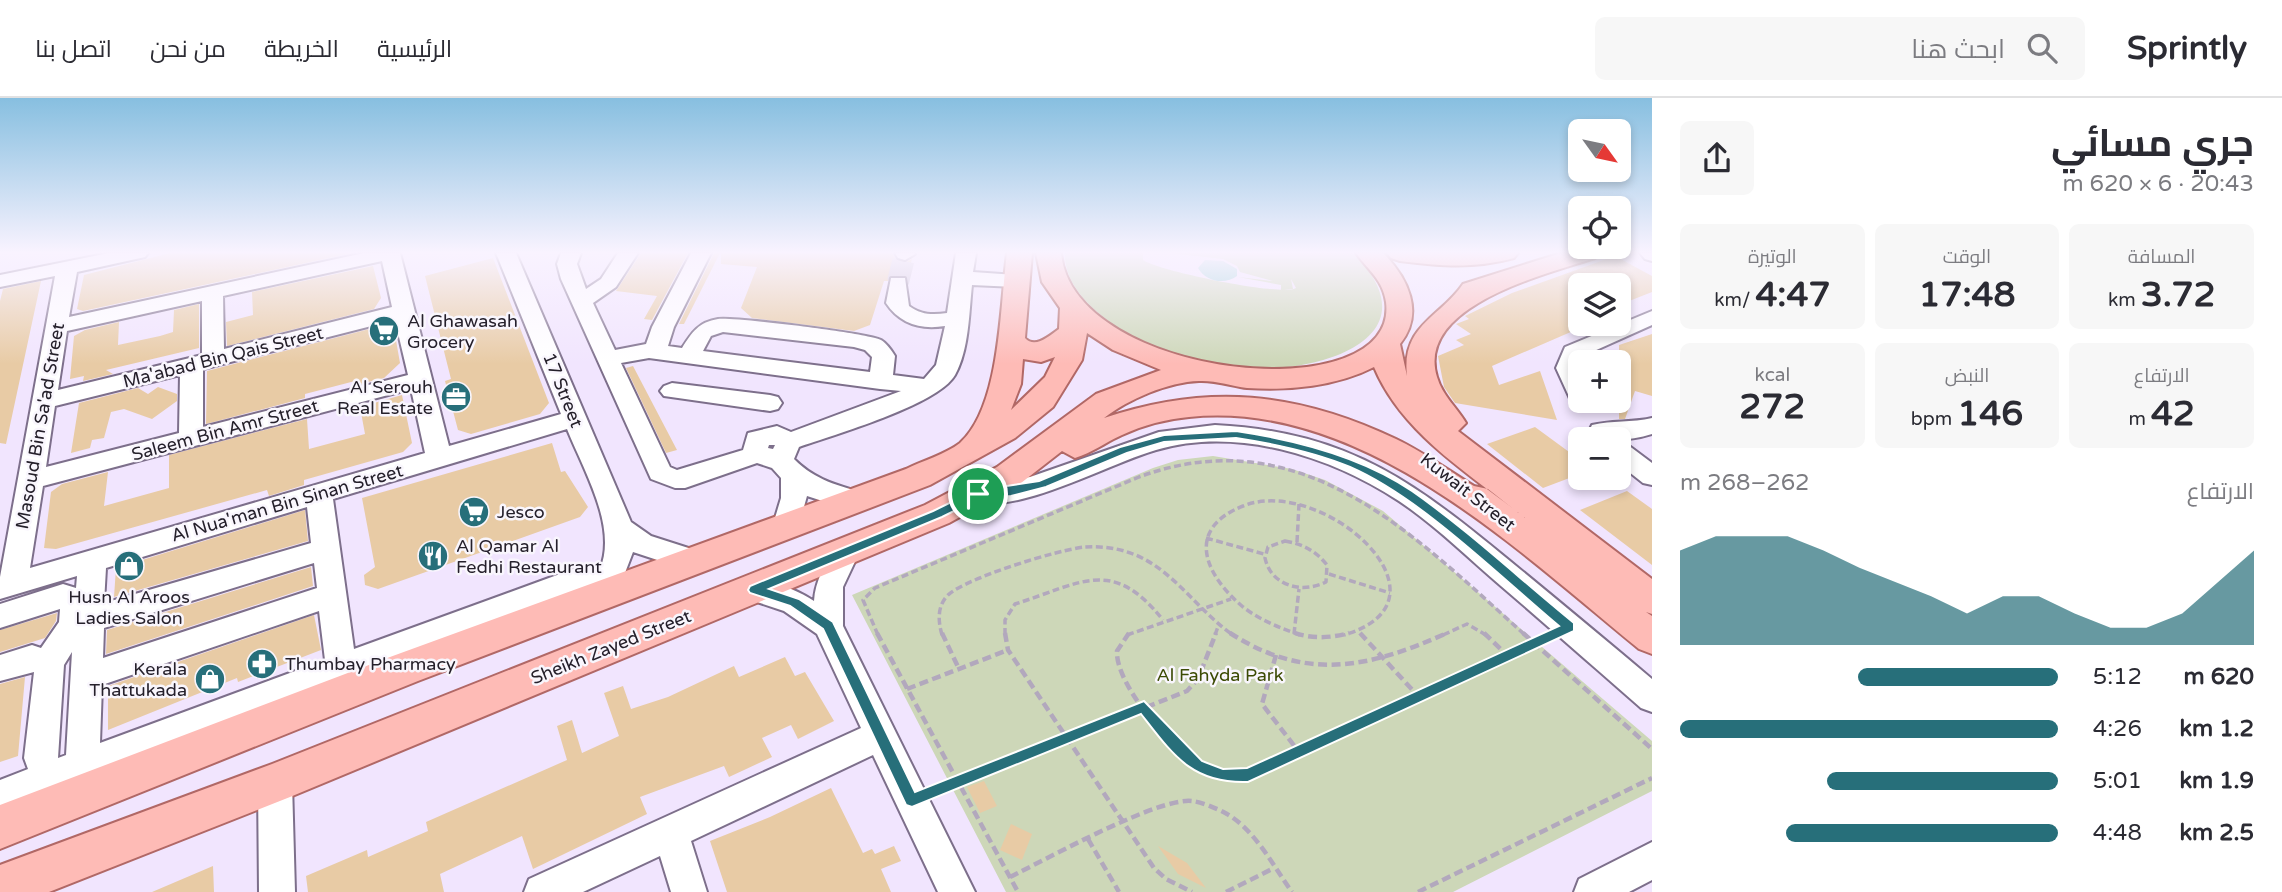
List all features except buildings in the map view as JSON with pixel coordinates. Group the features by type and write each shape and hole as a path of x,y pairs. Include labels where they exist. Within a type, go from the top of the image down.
{"main road":[{"path":"971,449 1003,397 1015,290"},
{"path":"0,827 87,778 603,596 918,477 1011,425 1042,398 1064,369 1073,320 1059,290"},
{"name":"Kuwait Street","path":"1395,290 1400,305 1392,334 1392,376 1416,412 1508,505 1652,638"},
{"path":"1073,320 1166,361 1201,371 1263,379 1308,377 1346,368 1392,334 1451,297 1472,290"},
{"path":"1030,461 1064,452 1114,424 1152,412 1194,406 1241,406 1312,419 1354,433 1388,448 1462,496 1508,505 1496,466 1438,408 1419,368 1421,345 1431,327 1461,302 1481,290"},
{"path":"1010,340 1025,352 1041,353 1073,320"},
{"name":"Sheikh Zayed Street","path":"9,888 845,553 978,494 1030,461 1107,401 1161,379 1201,371"},
{"name":"Kuwait Street","path":"1263,379 1331,403 1375,425 1508,505 1652,599"},
{"path":"347,666 404,668"}],"street":[{"name":"Masoud Bin Sa'ad Street","path":"7,586 65,290"},
{"path":"56,327 221,290"},
{"path":"399,290 439,458"},
{"name":"17 Street","path":"521,290 620,528 620,558 603,596"},
{"path":"585,290 578,292 660,473 675,479 695,477 771,441 929,387 946,371 960,290"},
{"path":"655,352 663,327 682,290"},
{"path":"898,290 897,303 906,314 936,321 955,317"},
{"path":"191,439 212,292"},
{"name":"Ma'abad Bin Qais Street","path":"42,402 404,311"},
{"path":"1578,350 1652,317"},
{"path":"689,356 703,332 721,325 855,340 873,345 884,356 880,381"},
{"path":"607,358 635,351 655,352 929,387"},
{"path":"782,368 771,441 794,498 786,528"},
{"name":"Saleem Bin Amr Street","path":"30,480 420,379"},
{"path":"671,391 771,441 823,493 857,501"},
{"name":"Al Nua'man Bin Sinan Street","path":"7,586 574,418"},
{"path":"1631,431 1652,426"},
{"path":"978,494 1034,487 1124,450 1164,438 1236,434 1284,442 1354,465 1407,493 1652,698"},
{"path":"1631,460 1652,476"},
{"path":"319,494 332,595 347,666"},
{"path":"620,528 649,548 694,561"},
{"path":"89,620 326,549"},
{"path":"845,553 829,587 828,626 957,892"},
{"path":"87,778 86,677 92,560"},
{"path":"0,796 48,779 65,786 87,778 347,666 579,578 587,576 601,581 603,596"},
{"path":"755,590 794,603 828,626"},
{"path":"86,677 332,595"},
{"path":"0,616 63,596 75,599 74,625 64,644 48,663"},
{"path":"0,668 32,658 48,663"},
{"path":"48,663 50,669 41,758 48,779"},
{"path":"542,892 881,735"},
{"path":"275,783 277,892"},
{"path":"670,832 689,892"},
{"path":"1592,892 1652,860"}],"path":[{"path":"1018,892 863,605 869,591 1167,467 1203,460 1242,460 1284,467 1361,499 1415,536 1652,749"},
{"path":"1256,501 1299,504 1344,524 1363,539 1388,575 1391,593 1387,610 1376,623 1360,633 1329,638 1294,634 1270,625 1231,599 1214,579 1206,557 1206,538 1212,524 1223,512 1237,505 1256,501"},
{"path":"1297,542 1299,504"},
{"path":"1206,538 1264,554"},
{"path":"1275,542 1297,542 1320,555 1329,574 1320,587 1299,589 1272,575 1265,564 1264,554 1275,542"},
{"path":"960,669 939,632 937,620 946,598 967,583 1074,548 1113,548 1152,562 1169,574 1219,624 1243,641 1276,655 1335,666 1383,659 1467,624 1479,628 1507,655"},
{"path":"1329,574 1391,593"},
{"path":"1163,620 1134,588 1107,578 1087,579 1015,604 1009,610 1003,627 1008,650 1154,868 1166,879 1192,892"},
{"path":"1294,634 1299,589"},
{"path":"1231,599 1131,631 1121,639 1116,649 1116,662 1122,676 1186,758 1223,776 1248,775 1569,627"},
{"path":"912,800 1067,740 1194,686 1219,624"},
{"path":"1360,633 1418,696"},
{"path":"907,689 1008,650"},
{"path":"1276,655 1262,704 1299,752"},
{"path":"1418,892 1652,778"},
{"path":"1010,877 1122,822 1176,802 1210,806 1243,826 1292,892"},
{"path":"1088,839 1119,892"},
{"path":"1226,892 1274,867"}],"green space":[{"path":"1078,290 1378,290 1382,307 1376,328 1359,344 1335,356 1307,364 1249,368 1210,363 1152,346 1117,327 1087,302"},
{"name":"Al Fahyda Park","path":"1213,456 1292,469 1325,480 1383,511 1652,741 1652,791 1453,892 1006,892 852,595 1153,468 1178,460"}],"place":[{"name":"Al Ghawasah Grocery","path":"384,331"},
{"name":"Al Serouh Real Estate","path":"456,397"},
{"name":"Jesco","path":"474,512"},
{"name":"Al Qamar Al Fedhi Restaurant","path":"433,556"},
{"name":"Husn Al Aroos Ladies Salon","path":"129,566"},
{"name":"Thumbay Pharmacy","path":"262,664"},
{"name":"Kerala Thattukada","path":"210,679"}],"route":[{"path":"1236,434 1284,442 1354,465 1407,493 1442,519 1569,627 1248,775 1223,776 1197,766 1177,748 1144,707 912,800 828,626 794,603 755,590 937,514 978,494 1011,492 1042,485 1124,450 1164,438 1236,434"}]}
